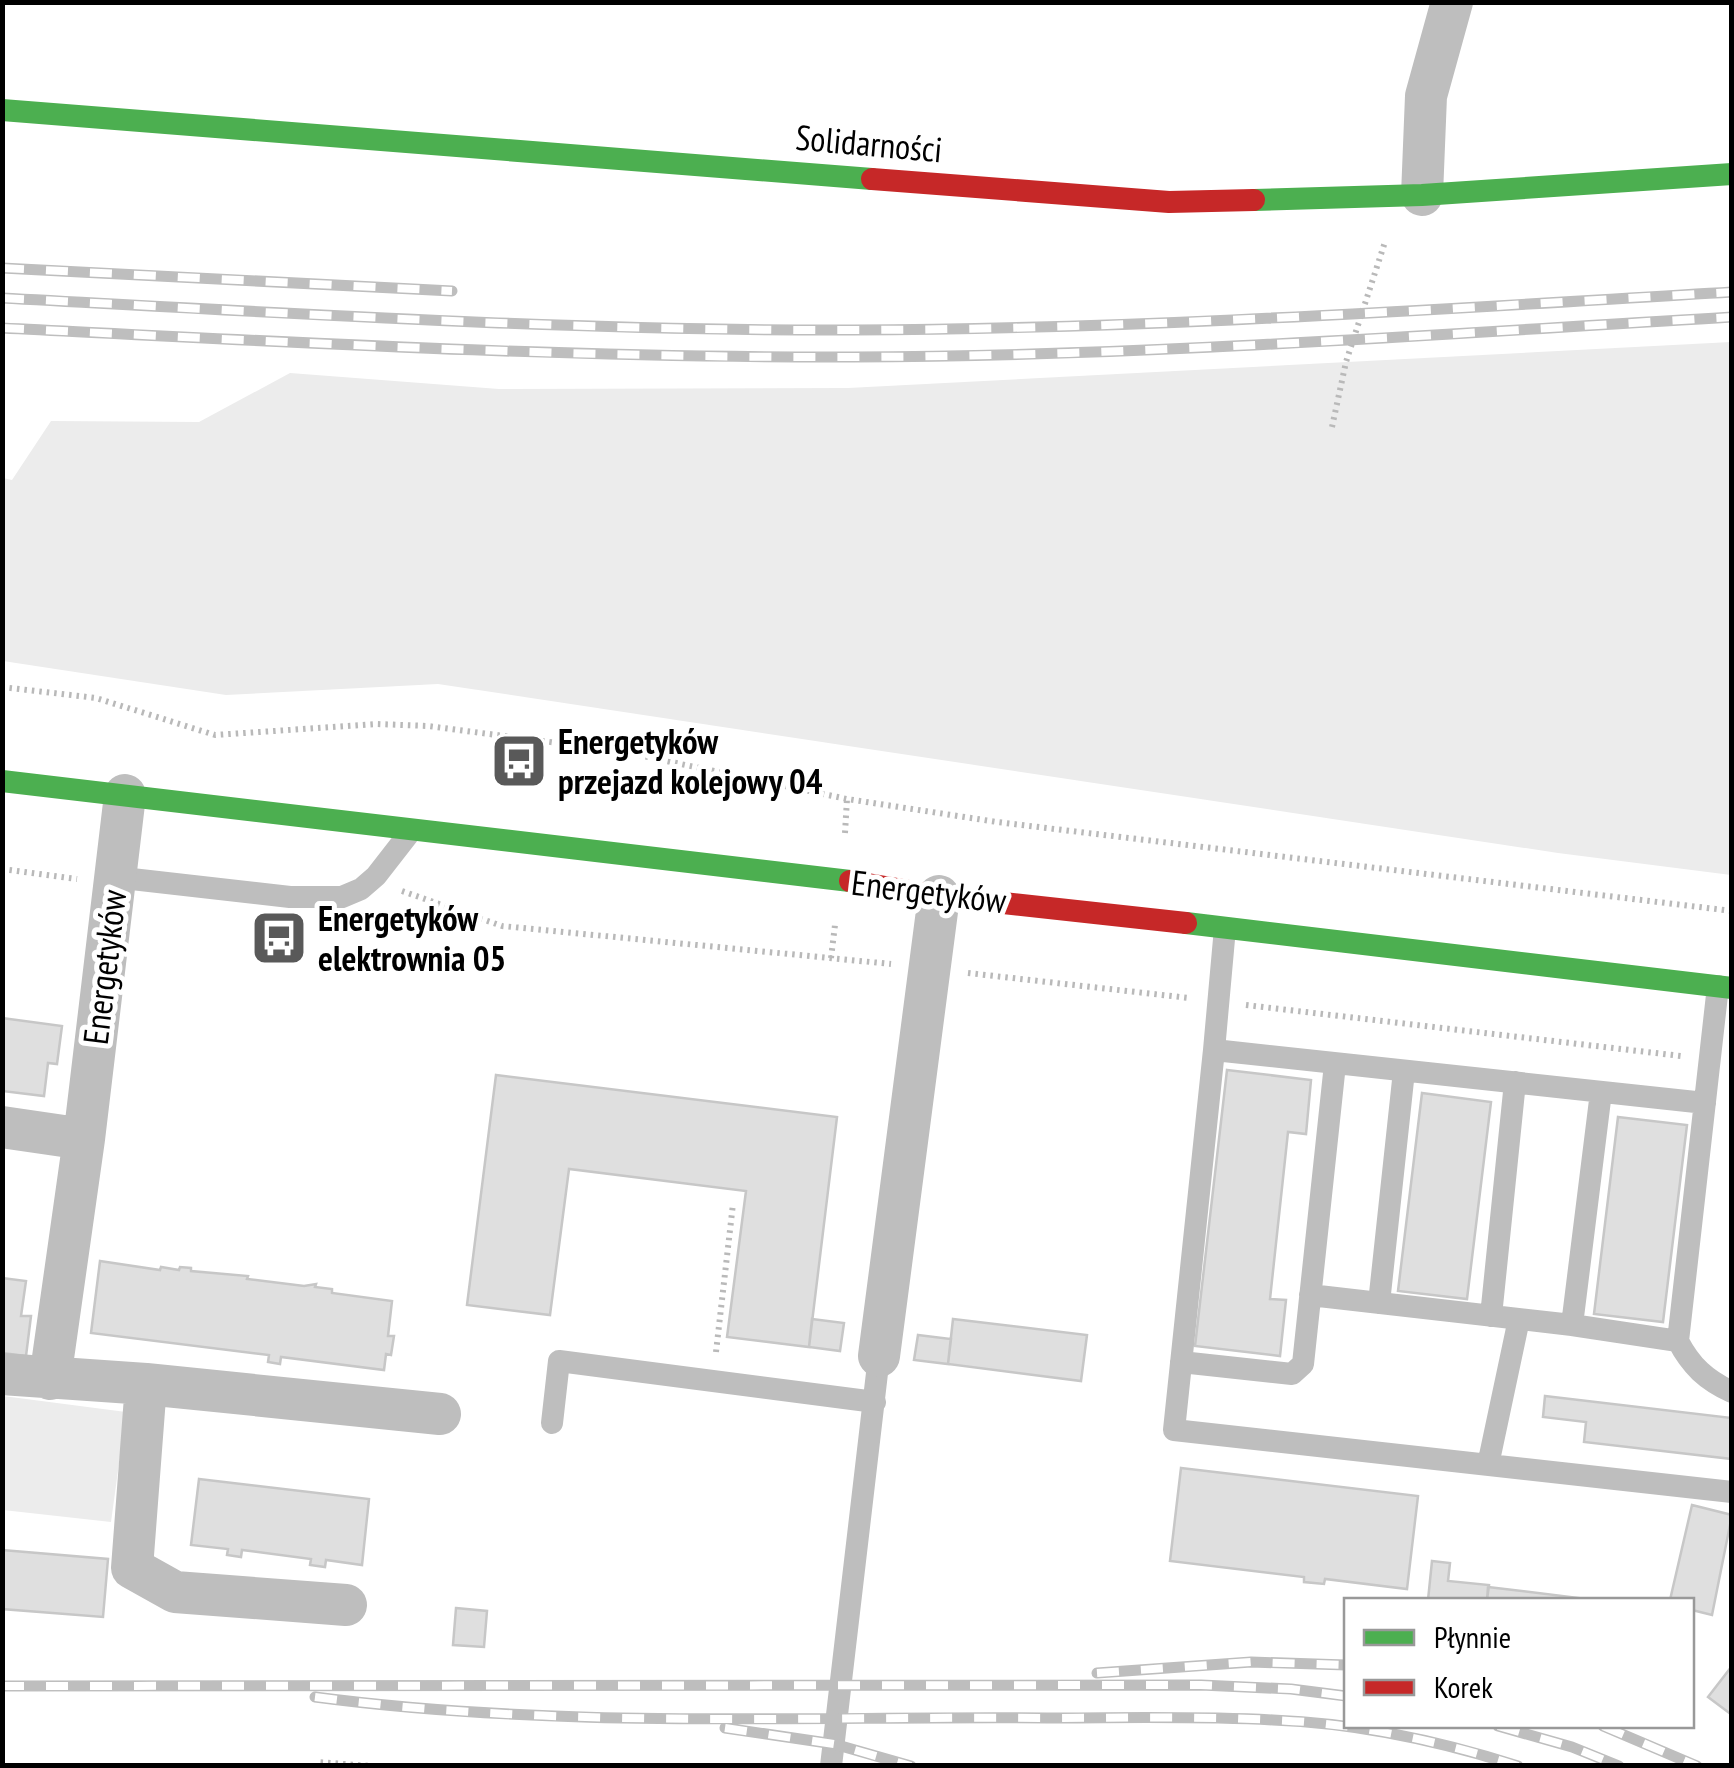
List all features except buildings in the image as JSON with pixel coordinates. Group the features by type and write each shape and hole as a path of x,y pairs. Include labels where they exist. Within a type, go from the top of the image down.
{"main road":[{"name":"Solidarności","path":"2,110 1169,202 1422,195 1732,174"},
{"name":"Energetyków","path":"2,781 1724,987"}],"street":[{"path":"1422,195 1426,96 1452,2"},
{"name":"Energetyków","path":"50,1378 126,795"},
{"path":"879,1356 939,896"},
{"path":"2,1127 84,1139"},
{"path":"2,1374 146,1384 440,1414"},
{"path":"146,1384 132,1568 175,1592 346,1605"}],"lane":[{"path":"114,877 290,896 342,897 376,876 413,828"},
{"path":"1226,928 1174,1430 1732,1492"},
{"path":"1724,987 1705,1103 1678,1341 1706,1380 1732,1392"},
{"path":"1214,1050 1705,1103"},
{"path":"1181,1362 1292,1374 1303,1364 1335,1064"},
{"path":"1379,1303 1404,1071"},
{"path":"1491,1316 1515,1082"},
{"path":"1572,1325 1601,1092"},
{"path":"1310,1295 1678,1341"},
{"path":"1488,1465 1519,1319"},
{"path":"831,1766 879,1356"},
{"path":"552,1423 560,1361 605,1360 661,1375 876,1402"}],"path":[{"path":"1332,427 1346,362 1391,226"},
{"path":"2,687 96,698 215,735 376,724 428,726 619,751 847,799 996,822 1732,911"},
{"path":"2,870 76,879 114,877"},
{"path":"716,1356 733,1204"},
{"path":"316,1766 317,1762 371,1766"}],"shaded area":[{"path":"1731,342 1731,875 1558,853 438,684 226,695 3,661 3,478 12,480 51,421 199,422 290,373 499,389 848,388"},
{"path":"3,1396 126,1412 111,1522 3,1510"}],"railway":[{"path":"2,268 452,291"},
{"path":"2,298 534,324 854,330 1183,322 1732,292"},
{"path":"2,328 534,352 854,357 1183,348 1732,317"},
{"path":"1097,1673 1251,1662 1344,1665"},
{"path":"2,1686 1201,1685 1344,1696"},
{"path":"315,1697 498,1714 589,1717 1188,1718 1344,1726"},
{"path":"725,1728 834,1744 911,1766"},
{"path":"1354,1728 1458,1749 1518,1766"},
{"path":"1505,1728 1572,1747 1619,1766"},
{"path":"1608,1728 1697,1766"}],"traffic: fast":[{"path":"2,110 872,179"},
{"path":"1254,200 1422,195 1732,174"},
{"path":"2,781 850,881"},
{"path":"1186,923 1732,988"}],"traffic: jam":[{"path":"872,179 1169,202 1254,200"},
{"path":"850,881 939,896 1186,923"}],"place":[{"name":"Energetyków przejazd kolejowy 04","path":"519,761"},
{"name":"Energetyków elektrownia 05","path":"279,938"}]}
